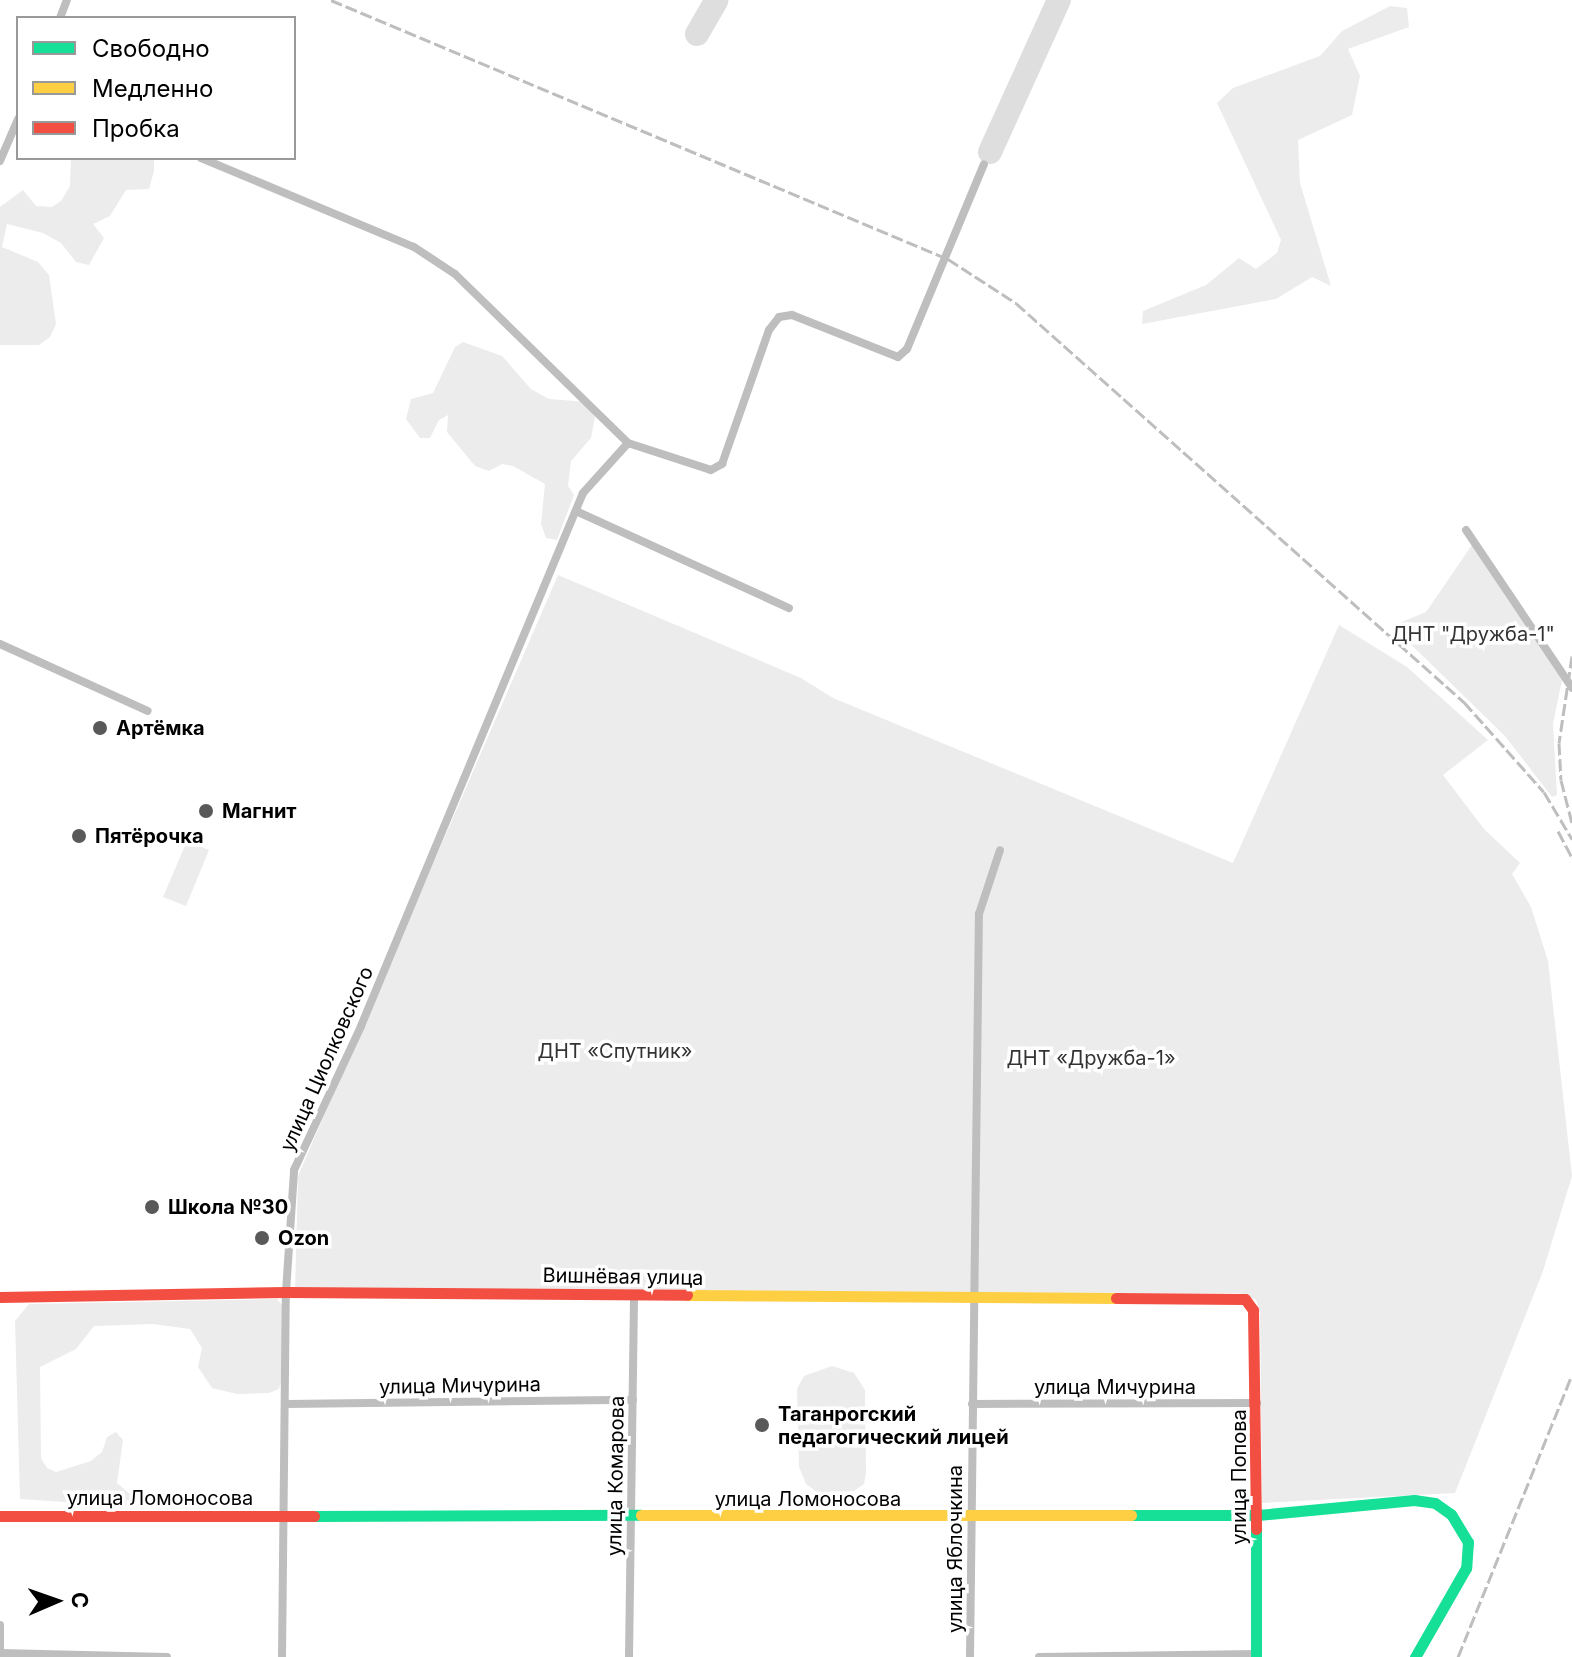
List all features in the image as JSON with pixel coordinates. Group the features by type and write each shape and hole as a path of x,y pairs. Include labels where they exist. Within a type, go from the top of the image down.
{"street":[{"path":"0,161 16,124"},
{"path":"206,160 414,247 455,274 628,443 692,468 711,470 722,464 769,330 779,317 792,315 898,357 907,349 949,256 984,164"},
{"name":"улица Циолковского","path":"282,1657 286,1516 286,1292 294,1170 361,1026 583,493 628,443"},
{"path":"576,511 789,608"},
{"path":"1466,530 1572,688"},
{"path":"0,644 148,711"},
{"name":"улица Яблочкина","path":"970,1657 969,1517 977,1296 979,914 1000,850"},
{"name":"Вишнёвая улица","path":"0,1297 286,1292 1245,1299"},
{"name":"улица Комарова","path":"629,1657 634,1295"},
{"name":"улица Попова","path":"1245,1299 1253,1310 1257,1403 1256,1655"},
{"name":"улица Мичурина","path":"287,1404 633,1400"},
{"name":"улица Мичурина","path":"972,1404 1257,1403"},
{"name":"улица Ломоносова","path":"0,1516 1258,1515 1414,1500 1435,1503 1451,1514 1468,1542 1466,1568 1415,1657"},
{"path":"0,1625 0,1654 167,1657"},
{"path":"1039,1657 1256,1655"}],"green space":[{"path":"1390,6 1407,8 1409,27 1348,49 1360,76 1352,115 1298,140 1300,183 1331,286 1312,277 1276,299 1142,324 1143,311 1206,285 1239,258 1256,269 1277,253 1281,240 1217,103 1233,88 1320,56 1342,31"},
{"path":"71,160 154,160 149,189 126,190 110,216 93,224 104,238 89,265 76,262 61,243 43,233 7,224 2,247 38,262 49,275 56,324 50,337 39,345 0,345 0,207 23,190 36,206 52,207 61,201 70,186"},
{"path":"463,342 502,356 531,389 549,399 587,402 595,417 591,438 571,461 568,486 574,495 557,540 546,538 541,524 545,484 513,466 502,464 489,471 475,466 447,432 448,415 439,420 430,438 420,438 406,419 411,399 433,393 455,347"},
{"name":"ДНТ \"Дружба-1\"","path":"1474,542 1562,680 1553,724 1557,795 1552,797 1505,736 1392,626 1426,612"},
{"path":"558,575 801,678 833,698 1233,863 1339,625 1407,667 1488,740 1443,775 1484,829 1520,863 1512,874 1531,907 1548,961 1572,1176 1543,1271 1455,1493 1262,1503 1260,1312 1256,1300 1240,1293 295,1292 298,1176"},
{"path":"187,841 209,850 186,906 163,897"},
{"path":"277,1299 286,1310 286,1362 279,1389 269,1393 237,1394 212,1388 198,1367 202,1348 190,1329 153,1324 94,1326 76,1349 40,1367 41,1458 47,1468 56,1472 91,1461 102,1452 107,1437 116,1432 123,1440 117,1483 130,1494 152,1492 124,1506 20,1499 15,1321 29,1304"},
{"path":"832,1366 854,1373 865,1390 866,1472 864,1484 854,1491 818,1493 806,1484 799,1467 797,1389 804,1376"}],"taxiway":[{"path":"697,34 717,0"},
{"path":"990,152 1059,0"}],"railway":[{"path":"331,0 948,259 1016,303 1464,702 1544,792 1572,839"},
{"path":"1572,656 1559,743 1561,780 1572,823"},
{"path":"1558,831 1572,857"},
{"path":"1458,1657 1572,1375"}],"traffic: fast":[{"path":"1131,1515 1258,1515 1414,1500 1435,1503 1451,1514 1468,1542 1466,1568 1415,1657"},
{"path":"314,1516 641,1515"},
{"path":"1256,1529 1256,1657"}],"traffic: slow":[{"path":"687,1295 1116,1298"},
{"path":"641,1515 1131,1515"}],"traffic: jam":[{"path":"0,1297 286,1292 687,1295"},
{"path":"1116,1298 1245,1299 1253,1310 1256,1529"},
{"path":"0,1516 314,1516"}],"place":[{"name":"Артёмка","path":"100,728"},
{"name":"Магнит","path":"206,811"},
{"name":"Пятёрочка","path":"79,836"},
{"name":"Школа №30","path":"152,1207"},
{"name":"Ozon","path":"262,1238"},
{"name":"Таганрогский педагогический лицей","path":"762,1425"}],"park label":[{"name":"ДНТ «Спутник»","path":"615,1051"},
{"name":"ДНТ «Дружба-1»","path":"1091,1058"}]}
